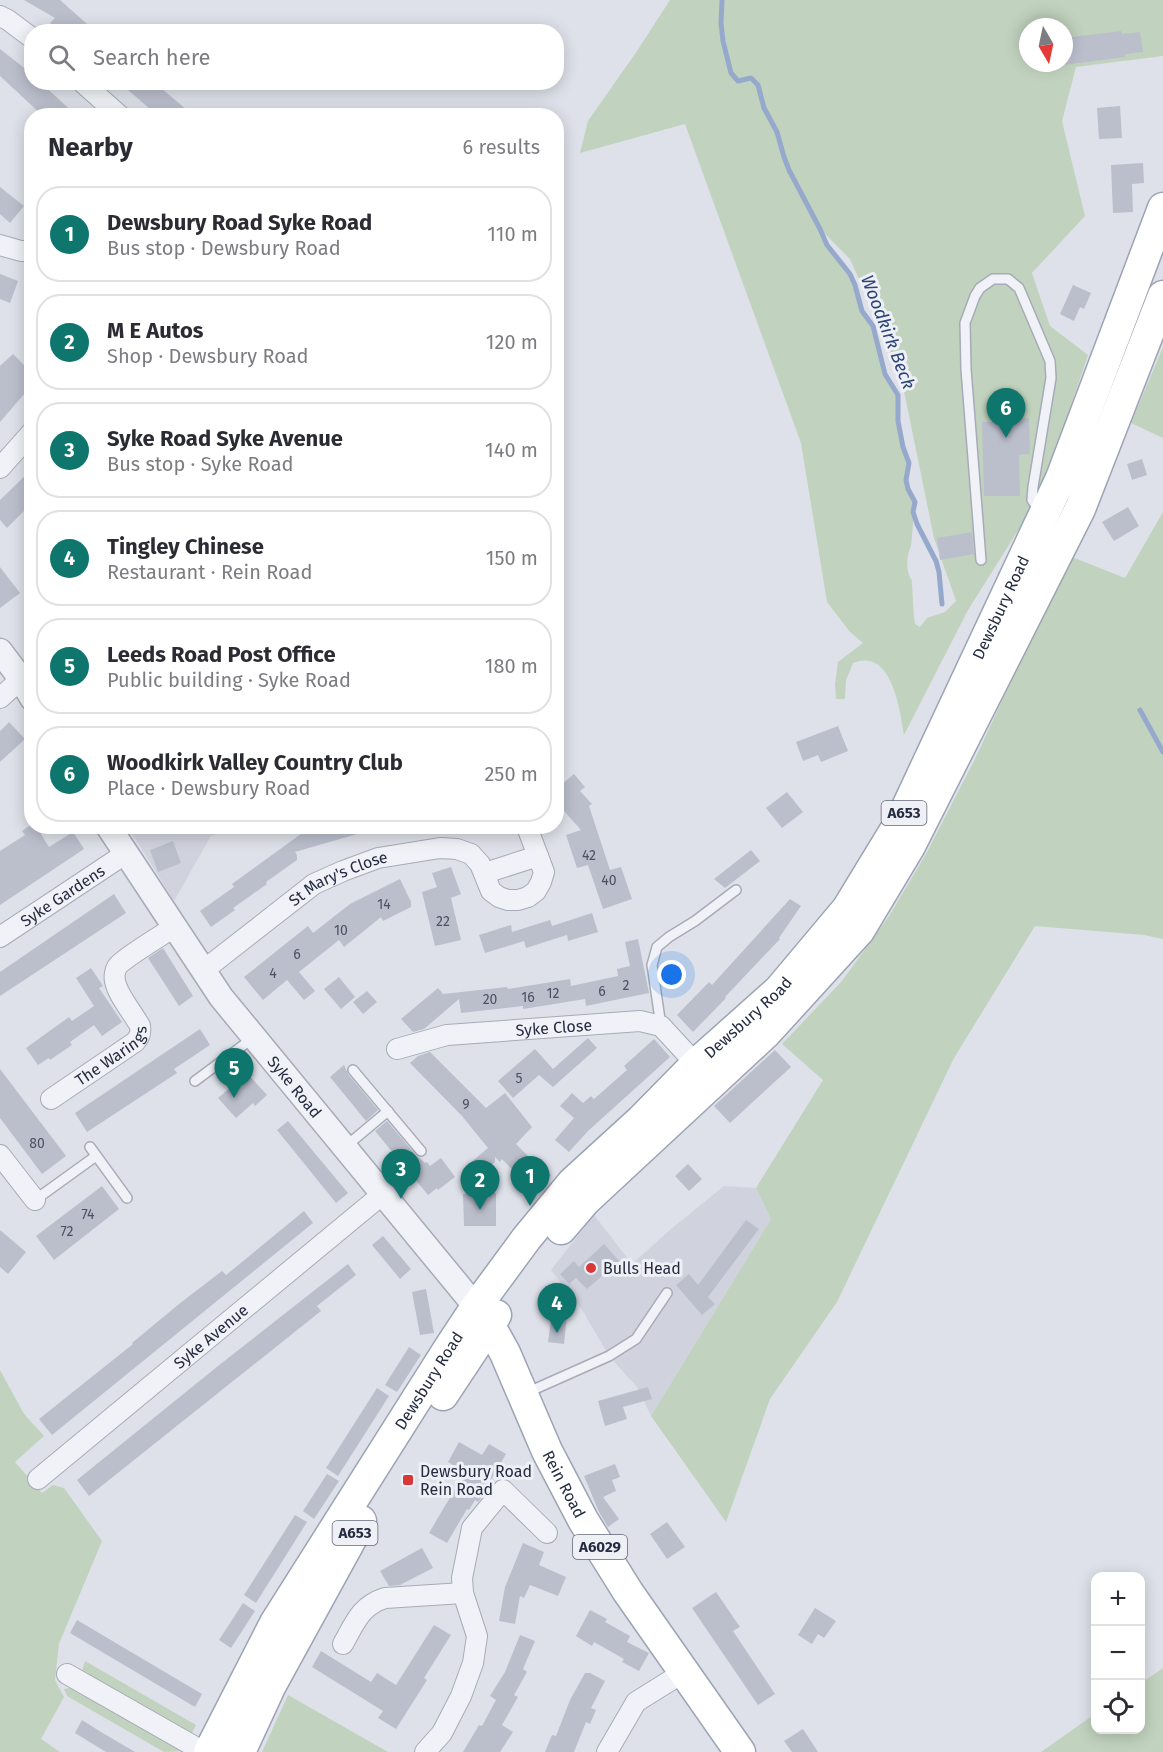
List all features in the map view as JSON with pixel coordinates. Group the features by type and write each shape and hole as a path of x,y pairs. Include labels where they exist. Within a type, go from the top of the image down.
{"main road":[{"name":"Dewsbury Road","path":"240,1752 271,1685 373,1500 483,1316 526,1239 572,1183 696,1064 778,990 847,909 900,822 1061,478 1163,208"},
{"name":"Dewsbury Road","path":"209,1752 275,1623 483,1316 585,1201 766,1033 859,931 910,846 1080,509 1163,296"},
{"name":"Rein Road","path":"483,1316 505,1353 547,1451 583,1520 628,1592 740,1752"}],"street":[{"path":"0,16 24,32"},
{"path":"91,90 111,108"},
{"path":"0,245 24,251"},
{"path":"0,468 24,441"},
{"path":"0,651 24,685"},
{"path":"0,698 24,689"},
{"name":"Syke Road","path":"113,834 221,997 483,1316"},
{"name":"St Mary's Close","path":"204,970 314,884 378,858 440,848 457,849 471,854 480,864 491,891 499,897 518,900 528,897 536,891 544,872 530,834"},
{"name":"Syke Gardens","path":"0,937 125,854"},
{"path":"485,873 538,856"},
{"name":"The Warings","path":"51,1099 140,1037 141,1026 119,991 115,981 115,971 117,966 126,959 174,927"},
{"name":"Syke Close","path":"397,1049 447,1035 639,1022 661,1026"},
{"path":"661,1026 696,1064"},
{"path":"0,1155 35,1200"},
{"name":"Syke Avenue","path":"38,1479 384,1194"},
{"path":"425,1752 442,1733 461,1696 473,1663 477,1636 463,1593 462,1578 472,1528 502,1490 547,1533"},
{"path":"343,1644 362,1611 372,1602 385,1598 463,1593"},
{"path":"606,1752 636,1702 684,1672"},
{"path":"67,1674 204,1752"}],"lane":[{"path":"981,560 966,369 965,323 980,288 993,279 1008,279 1019,288 1050,361 1051,378 1032,500 1044,514"},
{"path":"661,1026 652,965 657,947 736,890"},
{"path":"195,1081 255,1036"},
{"path":"353,1070 421,1151"},
{"path":"345,1147 388,1111"},
{"path":"90,1147 127,1198"},
{"path":"35,1200 96,1156"},
{"path":"524,1394 609,1356 636,1340 666,1293"}],"shaded area":[{"path":"132,834 217,834 211,836 174,901"},
{"path":"724,1186 756,1188 771,1219 651,1416 637,1387 609,1356 581,1308 551,1270 594,1215 632,1264"}],"green space":[{"path":"670,0 1163,0 1163,56 1076,67 1062,121 1085,216 1032,273 1050,326 1088,355 1041,494 968,610 904,735 892,684 877,664 866,660 853,663 846,680 845,699 836,699 835,684 838,662 863,643 850,632 827,602 801,443 685,124 580,153 588,121","holes":["821,230 850,259 883,332 905,396 934,538 956,601 945,612 927,618 920,627 915,624 912,581 907,568 915,502 910,496 906,480 909,463 898,421 898,395 885,374 873,326 862,311 850,274 827,245"]},
{"path":"1163,347 1163,438 1131,423"},
{"path":"1163,512 1163,939 1144,935 1035,926 954,1058 837,1302 770,1399 726,1522 651,1416 771,1219 756,1188 823,1080 782,1044 842,981 889,916 926,854 975,759 1072,557 1125,578"},
{"path":"0,1370 24,1414 44,1436 15,1462 42,1493 53,1485 64,1488 102,1541 59,1644 55,1680 64,1697 41,1739 60,1752 0,1752"},
{"path":"85,1661 196,1725 191,1735 82,1671"},
{"path":"1163,1668 1163,1752 1041,1752 1091,1717 1091,1734 1145,1734 1145,1680"},
{"path":"75,1687 184,1751 164,1752 67,1696 64,1689"},
{"path":"288,1695 388,1752 262,1752"}],"building":[{"path":"24,0 60,0 87,24 51,24 55,18"},
{"path":"1121,31 1122,34 1140,32 1143,52 1125,54 1125,57 1073,64 1073,37"},
{"path":"0,49 24,68 24,90 49,90 68,108 34,108 0,76"},
{"path":"128,90 163,90 185,108 149,108"},
{"path":"1120,106 1122,138 1099,139 1097,108"},
{"path":"1143,163 1144,183 1132,184 1133,212 1113,213 1111,165"},
{"path":"0,187 24,206 10,223 0,214"},
{"path":"0,274 18,281 10,303 0,299"},
{"path":"1073,285 1091,293 1084,309 1080,307 1074,321 1060,314"},
{"path":"13,354 24,365 24,394 0,422 0,366"},
{"path":"1001,398 1021,398 1022,419 1029,418 1030,454 1019,455 1020,496 984,496 982,422 1001,422"},
{"path":"1142,459 1147,475 1132,480 1127,464"},
{"path":"24,477 24,511 7,528 0,520 0,500"},
{"path":"1128,507 1139,526 1114,541 1102,522"},
{"path":"972,532 974,554 940,560 937,538"},
{"path":"0,567 20,593 0,608"},
{"path":"9,722 24,740 0,762 0,731"},
{"path":"838,726 848,751 821,762 818,755 803,761 796,742"},
{"path":"574,774 585,787 580,791 592,804 589,806 610,870 621,867 632,899 603,909 588,865 577,868 566,835 581,830 564,811 564,782"},
{"path":"787,792 803,812 782,828 766,808"},
{"path":"41,834 49,847 70,834 74,834 84,849 0,905 0,851 25,835"},
{"path":"301,834 357,834 295,852 297,860 211,927 200,911 234,887 232,884"},
{"path":"173,841 181,863 158,872 150,850"},
{"path":"751,850 760,861 725,888 714,879"},
{"path":"451,867 461,894 451,898 461,940 435,946 422,892 437,887 432,873"},
{"path":"400,879 411,902 411,907 383,921 381,917 344,947 339,940 299,972 315,991 304,1000 287,980 263,1000 244,977 308,926 313,933 350,904"},
{"path":"114,894 126,913 0,996 0,972"},
{"path":"790,899 801,906 780,939 693,1032 677,1015 709,982 712,985"},
{"path":"592,913 598,932 568,941 567,935 526,948 524,941 485,953 479,935 511,925 512,932 550,920 552,926"},
{"path":"638,939 649,993 586,1006 585,999 523,1009 523,1006 461,1013 459,999 424,1029 413,1032 401,1019 438,988 443,994 507,987 508,989 570,979 571,986 618,976 617,969 630,966 625,942"},
{"path":"163,948 193,996 179,1006 148,958"},
{"path":"91,968 103,986 99,988 122,1022 102,1036 94,1025 70,1042 72,1045 38,1065 26,1048 69,1017 72,1021 94,1006 76,978"},
{"path":"339,977 355,997 341,1009 324,989"},
{"path":"367,991 377,1002 363,1014 353,1002"},
{"path":"200,1029 210,1045 174,1069 177,1073 87,1132 75,1113"},
{"path":"588,1038 597,1048 553,1087 539,1075 513,1098 498,1081 535,1049 553,1069"},
{"path":"654,1039 670,1057 588,1131 569,1152 555,1140 574,1118 560,1106 572,1093 583,1103 591,1096 594,1099 627,1070 624,1066"},
{"path":"775,1050 791,1067 730,1123 714,1106"},
{"path":"430,1052 486,1108 505,1093 532,1127 516,1144 551,1175 531,1195 521,1184 521,1179 502,1159 500,1162 495,1157 495,1162 463,1188 463,1169 488,1148 462,1116 410,1063 418,1056"},
{"path":"344,1065 348,1074 378,1110 366,1121 330,1077"},
{"path":"0,1069 66,1156 42,1174 0,1118"},
{"path":"247,1073 267,1095 255,1106 253,1103 236,1118 218,1098"},
{"path":"288,1121 348,1193 336,1203 277,1130"},
{"path":"387,1121 425,1163 427,1162 430,1166 441,1158 455,1177 428,1195 375,1131"},
{"path":"688,1164 702,1179 689,1191 675,1176"},
{"path":"102,1186 119,1209 54,1260 36,1236"},
{"path":"496,1193 496,1226 464,1226 463,1194"},
{"path":"304,1211 313,1223 52,1435 39,1419 179,1304 222,1271 226,1275"},
{"path":"746,1220 759,1229 708,1297 715,1304 702,1315 676,1285 689,1274 698,1285"},
{"path":"0,1230 26,1252 8,1274 0,1267"},
{"path":"383,1236 411,1269 400,1279 372,1245"},
{"path":"604,1244 619,1261 587,1289 576,1278 569,1284 560,1274 574,1261 579,1267"},
{"path":"348,1264 356,1275 317,1306 321,1311 89,1496 77,1480"},
{"path":"426,1289 434,1333 420,1335 412,1292"},
{"path":"552,1312 567,1314 564,1344 548,1342"},
{"path":"409,1347 421,1355 397,1392 385,1385"},
{"path":"648,1387 652,1399 623,1407 627,1419 605,1426 598,1401"},
{"path":"377,1388 389,1396 338,1476 326,1468"},
{"path":"459,1442 482,1455 489,1444 506,1454 486,1491 478,1502 475,1500 469,1510 467,1509 447,1543 429,1533 465,1472 448,1462"},
{"path":"615,1464 620,1477 612,1480 616,1491 603,1497 619,1519 608,1527 584,1476"},
{"path":"327,1474 339,1481 314,1519 303,1511"},
{"path":"295,1515 307,1522 256,1603 244,1595"},
{"path":"667,1522 685,1547 667,1559 650,1534"},
{"path":"523,1543 544,1552 539,1565 566,1577 558,1596 530,1585 524,1598 520,1596 515,1624 499,1621 505,1587"},
{"path":"422,1548 433,1568 400,1585 389,1586 380,1571"},
{"path":"716,1592 740,1627 733,1631 775,1694 758,1705 692,1608"},
{"path":"243,1603 255,1611 231,1648 219,1640"},
{"path":"815,1608 836,1621 824,1638 818,1634 812,1644 798,1635"},
{"path":"590,1610 607,1619 605,1622 630,1636 627,1642 649,1653 639,1671 622,1662 624,1659 594,1642 592,1646 576,1636"},
{"path":"77,1620 202,1694 195,1707 70,1633"},
{"path":"434,1625 451,1635 424,1678 427,1680 396,1729 378,1718 383,1711 312,1667 321,1651 371,1682 377,1673 396,1685"},
{"path":"520,1635 535,1641 523,1669 527,1672 514,1695 518,1697 502,1725 513,1732 500,1752 463,1752 479,1725 482,1726 496,1700 490,1696 505,1672"},
{"path":"585,1673 590,1673 605,1681 591,1708 596,1710 590,1724 586,1722 574,1752 545,1752 552,1735 556,1736 570,1700"},
{"path":"82,1720 135,1752 106,1752 75,1733"},
{"path":"803,1729 818,1752 792,1752 784,1741"}],"waterway":[{"name":"Woodkirk Beck","path":"722,0 723,41 731,73 738,81 751,78 758,85 764,108 777,132 789,170 827,245 850,274 862,311 873,326 885,374 898,395 898,421 909,463 906,480 915,502 913,512 917,524 936,561 942,604"},
{"name":"Woodkirk Beck","path":"1140,710 1163,752"}],"place":[{"name":"Woodkirk Valley Country Club","path":"1006,438"},
{"name":"Leeds Road Post Office","path":"234,1098"},
{"name":"Syke Road Syke Avenue","path":"401,1199"},
{"name":"Dewsbury Road Syke Road","path":"530,1206"},
{"name":"M E Autos","path":"480,1210"},
{"name":"Bulls Head","path":"591,1268"},
{"name":"Tingley Chinese","path":"557,1333"},
{"name":"Dewsbury Road Rein Road","path":"408,1480"}]}
